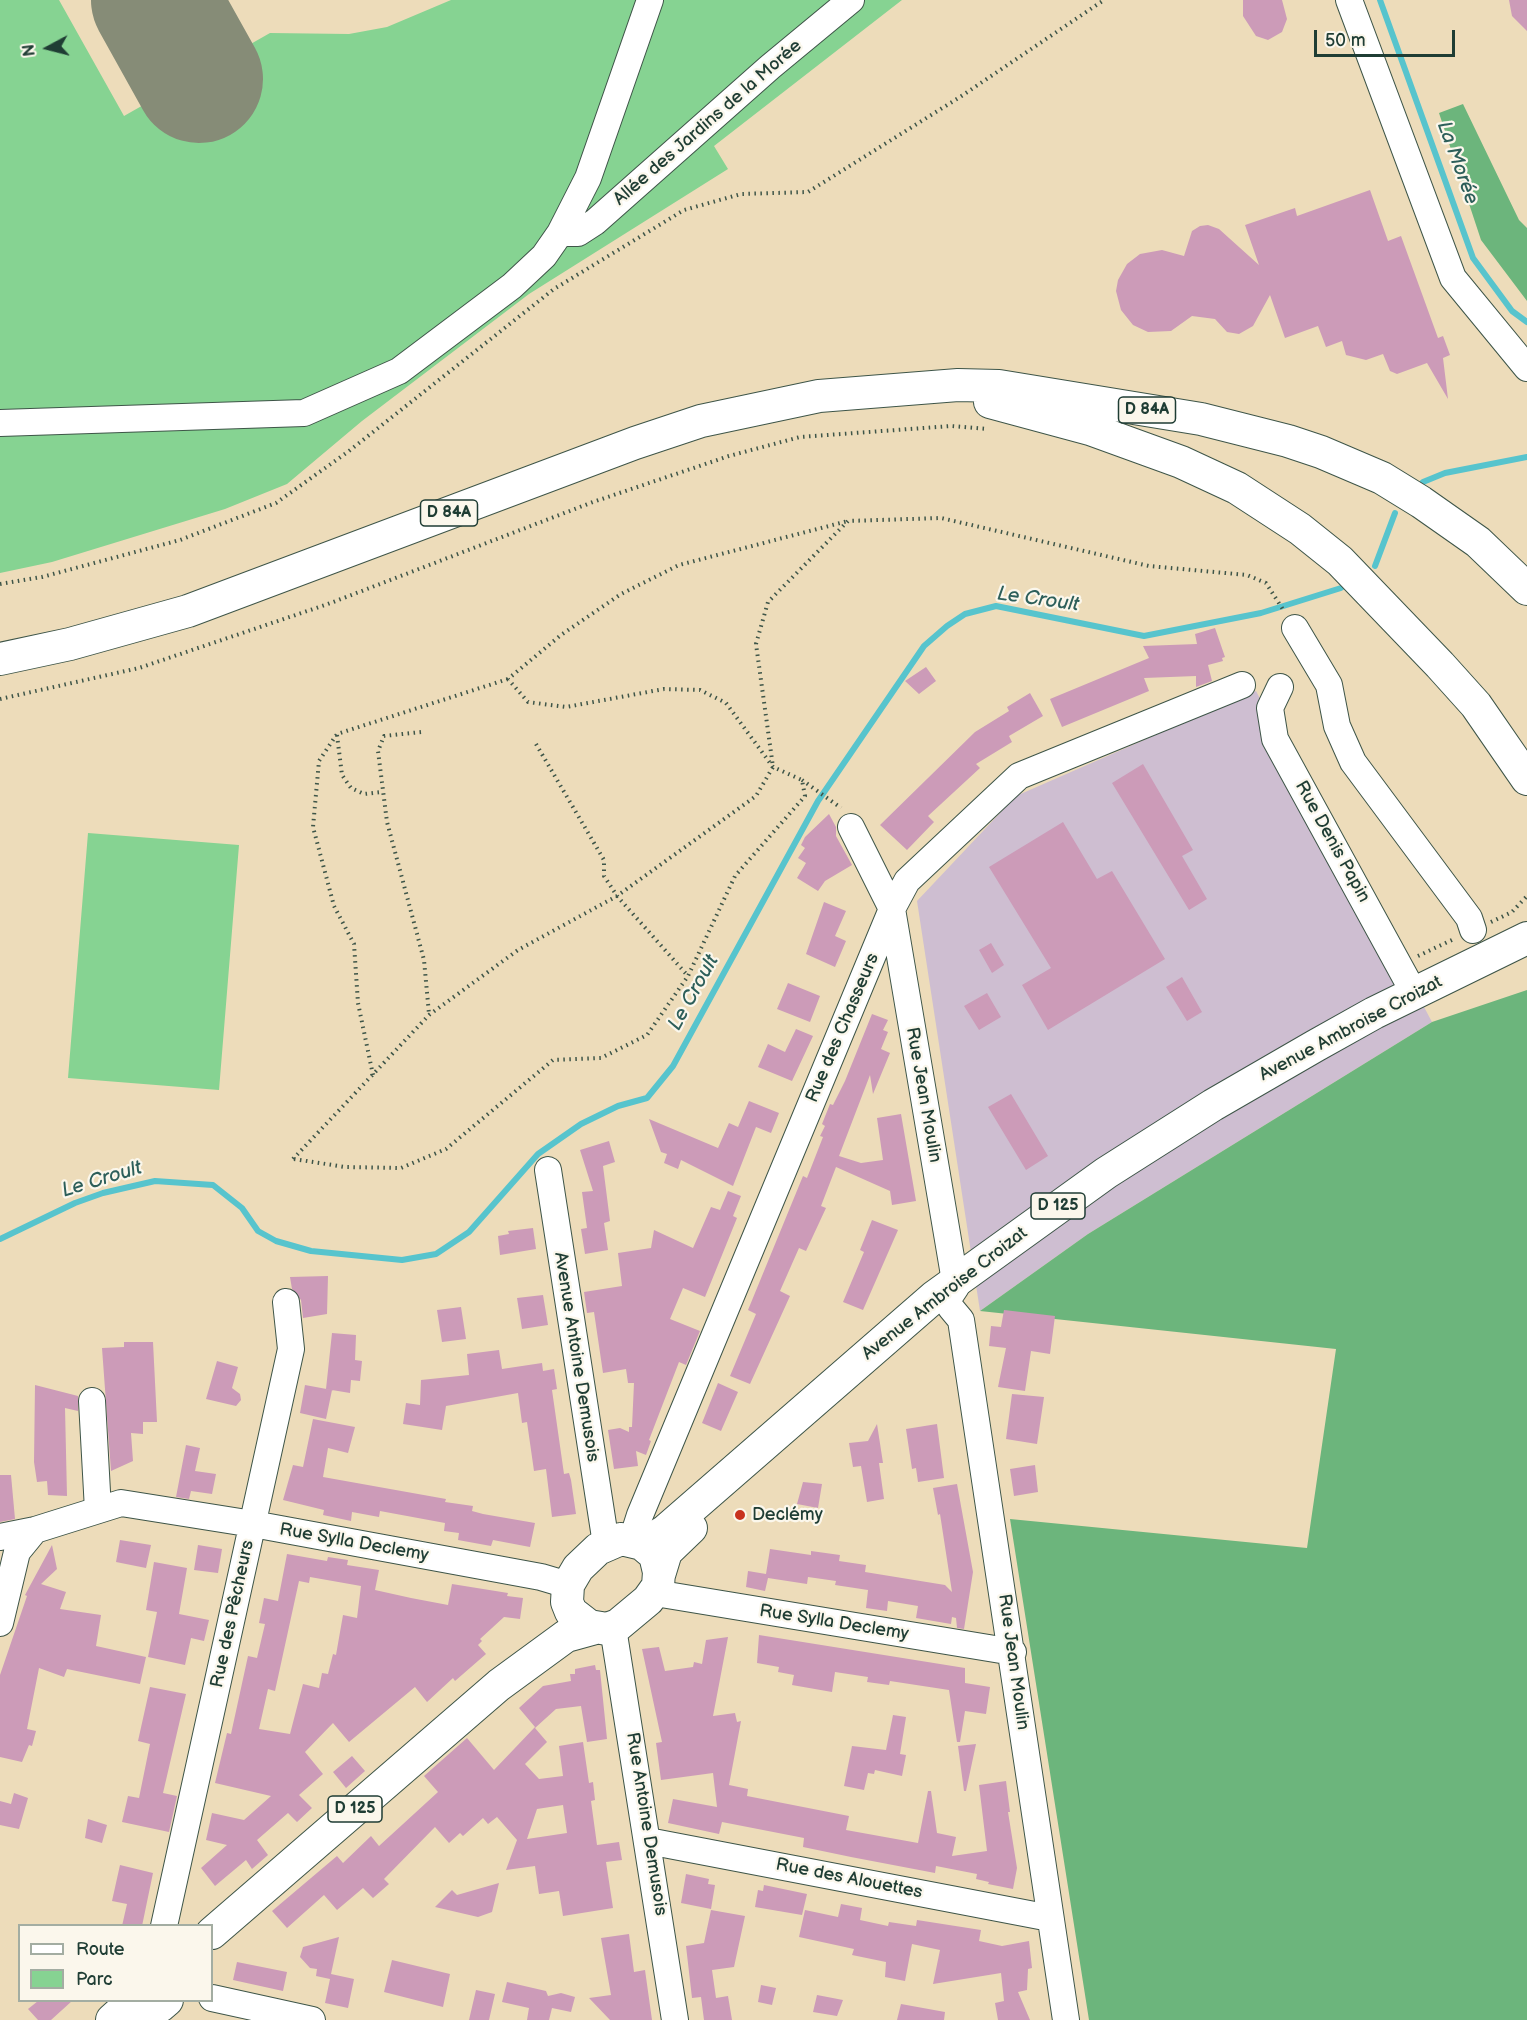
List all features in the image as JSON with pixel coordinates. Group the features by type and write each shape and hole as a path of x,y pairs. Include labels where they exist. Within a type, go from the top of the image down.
{"main road":[{"name":"D 84A","path":"0,659 70,644 198,607 679,428 739,411 798,400 958,385 999,386 1201,419 1288,441 1356,466 1421,502 1478,542 1527,589"},
{"name":"D 84A","path":"903,389 997,403 1090,429 1181,462 1257,500 1300,530 1347,568 1476,705 1527,779"},
{"name":"Avenue Ambroise Croizat","path":"657,1584 663,1558 673,1544 867,1376 953,1295 1046,1215 1154,1141 1285,1063 1414,993 1527,938"},
{"name":"Avenue Ambroise Croizat","path":"625,1542 649,1541 665,1530 898,1328 1059,1227 1154,1162 1302,1069 1468,982 1527,962"},
{"path":"625,1542 655,1555 657,1584 604,1628 584,1624 574,1616 568,1593 578,1568 625,1542"},
{"name":"D 125","path":"499,1685 556,1624 568,1593"},
{"name":"D 125","path":"213,1933 499,1685 566,1636 604,1628"},
{"path":"125,2008 151,2008 166,2002"}],"street":[{"path":"0,423 304,413 399,371 512,286 543,256 560,232 588,178 650,0"},
{"name":"Allée des Jardins de la Morée","path":"560,232 578,233 596,222 770,67 851,0"},
{"path":"1349,0 1453,278 1527,368"},
{"path":"1295,628 1329,685 1337,726 1353,762 1469,918 1473,930"},
{"name":"Rue des Chasseurs","path":"625,1542 640,1515 892,909 907,881 1019,776 1242,685"},
{"name":"Rue Denis Papin","path":"1280,687 1270,708 1275,739 1414,993"},
{"name":"Rue Jean Moulin","path":"847,818 892,909 953,1295 960,1320 1013,1652 1066,2020"},
{"name":"Avenue Antoine Demusois","path":"548,1170 625,1542"},
{"name":"Rue des Pêcheurs","path":"164,1924 291,1348 286,1302"},
{"path":"92,1401 98,1510"},
{"name":"Rue Sylla Declemy","path":"0,1537 35,1530 121,1503 253,1524 541,1577 568,1593"},
{"path":"0,1623 17,1552 35,1530"},
{"name":"Rue Sylla Declemy","path":"657,1584 1013,1652"},
{"name":"Rue Antoine Demusois","path":"604,1628 648,1841 675,2020"},
{"name":"Rue des Alouettes","path":"648,1841 1050,1918"},
{"path":"213,1998 312,2020"}],"path":[{"path":"0,584 42,577 180,540 276,503 349,451 488,340 564,283 684,210 741,194 808,192 960,97 1104,0"},
{"path":"0,699 139,668 328,604 593,502 729,456 800,437 951,426 993,430"},
{"path":"373,1074 358,1003 354,944 334,906 313,827 319,761 337,734 508,679 561,635 621,594 679,566 848,521 940,518 1149,566 1247,575 1266,583 1295,628"},
{"path":"802,780 805,796 735,876 688,976 647,1035 601,1058 553,1060 446,1149 401,1168 345,1167 293,1159 429,1015 518,950 617,896 756,796 774,766 756,644 768,602 848,521"},
{"path":"508,679 528,702 566,707 664,689 700,690 726,702 774,766 810,783 847,818"},
{"path":"421,732 384,736 378,751 387,822 424,960 429,1015"},
{"path":"337,734 342,775 351,788 364,794 382,792"},
{"path":"536,744 604,861 604,876 617,896 688,976"}],"shaded area":[{"path":"1256,691 1432,1022 1088,1234 980,1311 917,901 1016,796"}],"green space":[{"path":"0,0 59,0 124,116 270,33 349,34 387,27 451,0 902,0 714,146 728,169 529,294 362,421 287,484 225,509 52,562 0,573"},
{"path":"1463,104 1519,220 1527,228 1527,301 1481,240 1439,113"},
{"path":"88,833 239,845 219,1090 68,1078"},
{"path":"1527,990 1527,2020 1089,2020 1010,1519 1307,1548 1336,1349 980,1311 1088,1234 1432,1022"}],"building":[{"path":"1243,0 1282,0 1287,19 1282,32 1268,40 1256,36 1243,16"},
{"path":"1509,0 1527,0 1527,31 1512,16"},
{"path":"1370,190 1388,241 1401,236 1438,338 1443,336 1450,355 1443,358 1448,399 1427,363 1397,374 1390,371 1383,354 1366,360 1346,355 1342,341 1326,347 1318,326 1285,338 1270,295 1253,326 1239,334 1227,332 1215,319 1192,316 1171,331 1148,332 1133,325 1121,310 1116,291 1118,280 1127,264 1140,254 1162,250 1184,256 1192,231 1200,226 1208,225 1219,229 1259,265 1245,225 1295,208 1297,216"},
{"path":"1215,628 1225,657 1222,658 1223,661 1208,665 1212,681 1196,687 1196,676 1144,678 1149,691 1062,727 1050,699 1149,658 1143,646 1197,644 1195,634"},
{"path":"926,667 936,681 919,694 905,681"},
{"path":"1030,693 1043,716 1009,736 1012,742 976,764 980,768 928,816 934,822 907,850 880,825 975,732 1009,711 1007,707"},
{"path":"1143,764 1193,850 1182,856 1207,899 1189,910 1112,783"},
{"path":"829,814 836,827 836,836 852,865 825,881 818,891 797,878 806,863 798,858 805,848 801,845 805,837"},
{"path":"1063,822 1097,879 1112,871 1165,959 1048,1030 1022,985 1051,968 989,867"},
{"path":"824,902 846,911 835,936 846,941 835,967 806,954"},
{"path":"991,943 1004,965 992,973 979,950"},
{"path":"1182,977 1202,1012 1187,1021 1166,987"},
{"path":"788,983 820,996 810,1022 777,1009"},
{"path":"987,993 1001,1017 979,1030 964,1006"},
{"path":"872,1014 888,1020 883,1030 888,1032 881,1049 890,1053 873,1094 870,1075 839,1156 861,1163 883,1160 877,1118 901,1114 916,1201 892,1205 890,1191 836,1167 821,1206 826,1208 806,1251 799,1248 780,1291 790,1296 750,1384 730,1376 756,1314 748,1310 803,1176 807,1178 823,1137 820,1136 825,1126 822,1124 830,1104 833,1105 845,1081"},
{"path":"796,1029 813,1036 792,1081 758,1067 768,1044 785,1052"},
{"path":"1011,1094 1048,1156 1026,1170 988,1107"},
{"path":"749,1101 779,1113 771,1133 756,1127 733,1186 681,1160 678,1169 664,1163 667,1154 661,1152 649,1119 718,1148 729,1123 738,1127"},
{"path":"609,1141 615,1162 603,1166 610,1221 604,1223 608,1250 585,1254 581,1229 587,1228 582,1192 593,1191 580,1150"},
{"path":"728,1191 741,1196 733,1216 737,1218 705,1297 683,1288 670,1319 700,1331 686,1365 679,1362 649,1440 651,1441 646,1455 636,1451 638,1466 614,1469 608,1430 620,1428 629,1432 629,1427 632,1427 634,1383 628,1383 626,1369 603,1373 594,1312 587,1313 584,1292 622,1286 618,1253 651,1248 654,1230 693,1248 711,1207 720,1210"},
{"path":"872,1220 898,1230 863,1310 843,1302 864,1252 860,1250"},
{"path":"533,1228 536,1249 500,1255 498,1236 509,1234 508,1231"},
{"path":"328,1276 327,1314 303,1318 301,1300 292,1289 290,1277"},
{"path":"543,1295 548,1325 522,1329 517,1298"},
{"path":"461,1307 466,1339 442,1342 437,1310"},
{"path":"1004,1310 1055,1316 1050,1354 1031,1351 1025,1391 998,1387 1006,1348 989,1346 991,1326 1001,1327"},
{"path":"332,1333 356,1335 355,1360 362,1361 360,1381 351,1380 350,1393 326,1389"},
{"path":"124,1342 153,1342 157,1422 143,1422 143,1434 131,1433 133,1461 111,1471 102,1348 124,1347"},
{"path":"499,1350 502,1369 542,1363 543,1371 554,1369 557,1389 552,1390 564,1474 569,1473 576,1514 552,1517 546,1469 534,1471 527,1422 522,1423 518,1393 446,1406 442,1430 403,1424 406,1403 420,1405 421,1380 469,1375 467,1354"},
{"path":"217,1361 238,1367 232,1388 240,1394 241,1400 236,1406 206,1399"},
{"path":"718,1383 738,1392 721,1431 702,1423"},
{"path":"35,1385 78,1396 78,1411 65,1408 67,1496 48,1495 47,1481 37,1482 34,1462"},
{"path":"305,1385 332,1390 326,1419 300,1413"},
{"path":"1012,1394 1044,1397 1037,1444 1006,1439"},
{"path":"313,1419 355,1427 348,1453 328,1448 323,1477 446,1499 445,1502 473,1506 472,1511 483,1514 535,1523 530,1547 493,1540 491,1546 458,1540 459,1533 444,1531 445,1523 380,1511 379,1517 352,1512 351,1521 323,1515 324,1510 283,1500 293,1465 303,1467"},
{"path":"877,1424 883,1463 879,1463 884,1499 867,1502 861,1466 853,1467 849,1443 868,1441"},
{"path":"937,1424 944,1478 918,1482 916,1468 912,1469 906,1429"},
{"path":"186,1445 200,1448 195,1471 216,1474 212,1494 191,1491 189,1499 176,1497"},
{"path":"1035,1465 1038,1492 1014,1496 1010,1469"},
{"path":"0,1475 11,1475 15,1519 0,1522"},
{"path":"803,1482 822,1484 818,1508 797,1504"},
{"path":"957,1484 973,1572 964,1629 957,1628 956,1618 952,1617 951,1624 916,1618 918,1606 888,1601 887,1611 866,1608 868,1590 835,1585 836,1581 808,1577 807,1584 768,1578 765,1591 746,1587 748,1571 766,1574 770,1549 811,1555 811,1551 840,1555 839,1561 866,1565 865,1572 945,1585 952,1592 940,1514 938,1515 933,1488"},
{"path":"120,1540 151,1545 146,1568 116,1562"},
{"path":"52,1545 57,1569 41,1584 66,1592 60,1609 101,1615 96,1646 146,1657 140,1684 67,1669 64,1677 39,1668 27,1729 36,1731 32,1746 29,1745 22,1762 0,1757 0,1675 27,1596 25,1595"},
{"path":"198,1545 222,1549 218,1573 194,1570"},
{"path":"287,1554 327,1561 328,1557 348,1560 347,1565 379,1570 375,1590 448,1605 452,1584 508,1593 507,1596 523,1598 520,1619 504,1617 480,1639 482,1641 478,1645 486,1654 455,1681 453,1678 427,1702 415,1687 349,1742 333,1723 305,1752 323,1774 299,1795 312,1808 297,1822 288,1813 257,1840 268,1855 252,1869 246,1860 215,1886 201,1868 227,1845 206,1840 212,1813 244,1820 271,1796 215,1783 227,1733 231,1734 248,1656 257,1658 265,1624 259,1623 264,1598 278,1601","holes":["310,1577 361,1586 357,1618 343,1615 336,1655 333,1654 328,1674 322,1673 319,1688 303,1684 290,1734 259,1729 268,1689 275,1691 299,1581 309,1583"]},
{"path":"154,1562 187,1568 179,1614 209,1620 204,1641 191,1638 185,1665 148,1657 157,1612 146,1610"},
{"path":"759,1635 965,1668 965,1683 990,1687 986,1714 965,1711 960,1742 957,1742 949,1690 890,1681 889,1685 867,1682 868,1677 835,1672 832,1692 792,1685 794,1675 778,1672 779,1667 757,1663"},
{"path":"728,1637 713,1716 735,1713 737,1722 741,1721 729,1785 748,1789 747,1796 849,1816 846,1830 918,1843 928,1791 931,1791 937,1833 956,1837 952,1856 987,1851 979,1785 1006,1781 1010,1812 1008,1812 1017,1868 1013,1889 976,1879 977,1874 936,1866 935,1873 851,1857 803,1847 804,1838 722,1822 719,1834 668,1823 673,1799 717,1807 713,1773 661,1780 656,1743 662,1742 642,1649 659,1647 665,1671 693,1667 694,1662 702,1664 706,1640"},
{"path":"595,1665 596,1670 600,1670 607,1739 587,1742 581,1706 556,1709 535,1728 547,1742 525,1764 539,1779 563,1776 559,1746 583,1742 589,1783 593,1782 595,1800 591,1801 597,1845 619,1842 622,1860 606,1862 613,1908 563,1916 559,1891 539,1894 535,1866 506,1870 517,1840 497,1817 488,1824 483,1818 463,1836 460,1833 449,1843 435,1827 384,1879 389,1884 373,1898 363,1888 337,1910 324,1895 287,1928 272,1911 337,1856 343,1863 371,1836 379,1846 438,1792 424,1776 467,1738 494,1770 535,1727 519,1708 543,1686 571,1681 570,1674 575,1674 575,1669","holes":["563,1805 567,1833 527,1839 537,1809"]},
{"path":"150,1687 186,1694 163,1793 177,1796 169,1832 122,1822 128,1796 139,1798 150,1744 138,1741"},
{"path":"893,1715 906,1717 900,1754 906,1755 902,1776 875,1770 874,1774 868,1773 864,1790 844,1786 852,1746 886,1750"},
{"path":"976,1744 966,1791 964,1791 958,1746"},
{"path":"352,1756 365,1771 346,1788 333,1772"},
{"path":"14,1793 28,1798 19,1829 0,1825 0,1801 11,1804"},
{"path":"88,1819 107,1825 102,1843 85,1838"},
{"path":"120,1865 153,1873 142,1924 122,1924 127,1904 112,1901"},
{"path":"686,1874 709,1879 708,1884 715,1885 711,1909 681,1903"},
{"path":"499,1883 492,1912 478,1917 435,1907 452,1890 457,1895"},
{"path":"764,1885 807,1894 802,1915 755,1907 758,1890 763,1891"},
{"path":"841,1904 862,1908 860,1920 888,1926 889,1922 916,1926 917,1920 981,1930 979,1941 1002,1946 1029,1941 1032,1968 1028,1969 1027,1990 1018,1992 1030,2020 998,2020 995,2003 1004,2001 1001,1973 933,1984 940,1950 912,1944 905,1981 885,1977 886,1962 852,1955 854,1949 799,1937 805,1910 838,1917"},
{"path":"711,1910 745,1916 734,1967 712,1970 716,1998 728,1996 732,2020 704,2020 701,1997 692,1998 686,1946 704,1943"},
{"path":"629,1934 634,1972 645,1970 652,2020 610,2020 589,1998 611,1995 601,1938"},
{"path":"339,1937 331,1974 354,1979 348,2008 325,2003 330,1979 316,1976 317,1969 310,1968 300,1957 303,1947"},
{"path":"392,1960 450,1974 443,2007 384,1992"},
{"path":"237,1962 287,1972 283,1991 233,1980"},
{"path":"507,1982 546,1991 548,1996 561,1993 575,1997 571,2012 552,2008 549,2020 527,2020 529,2008 502,2002"},
{"path":"761,1985 776,1988 772,2005 758,2002"},
{"path":"476,1990 495,1994 489,2020 469,2020"},
{"path":"817,1995 843,2000 837,2016 813,2012"},
{"path":"37,2002 71,2002 51,2020 38,2020 28,2009"},
{"path":"901,2004 945,2012 944,2020 897,2020"}],"waterway":[{"name":"La Morée","path":"1380,0 1473,258 1512,311 1527,322"},
{"name":"Le Croult","path":"1423,482 1445,473 1527,457"},
{"name":"Le Croult","path":"1375,566 1395,513"},
{"name":"Le Croult","path":"0,1239 75,1203 103,1193 155,1181 213,1185 242,1208 258,1231 276,1241 311,1251 402,1260 436,1254 469,1232 538,1154 581,1124 618,1106 647,1098 673,1066 818,801 924,646 947,626 965,614 996,606 1144,636 1261,613 1341,588"}],"runway":[{"path":"155,0 199,79"}],"place":[{"name":"Declémy","path":"740,1515"}]}
